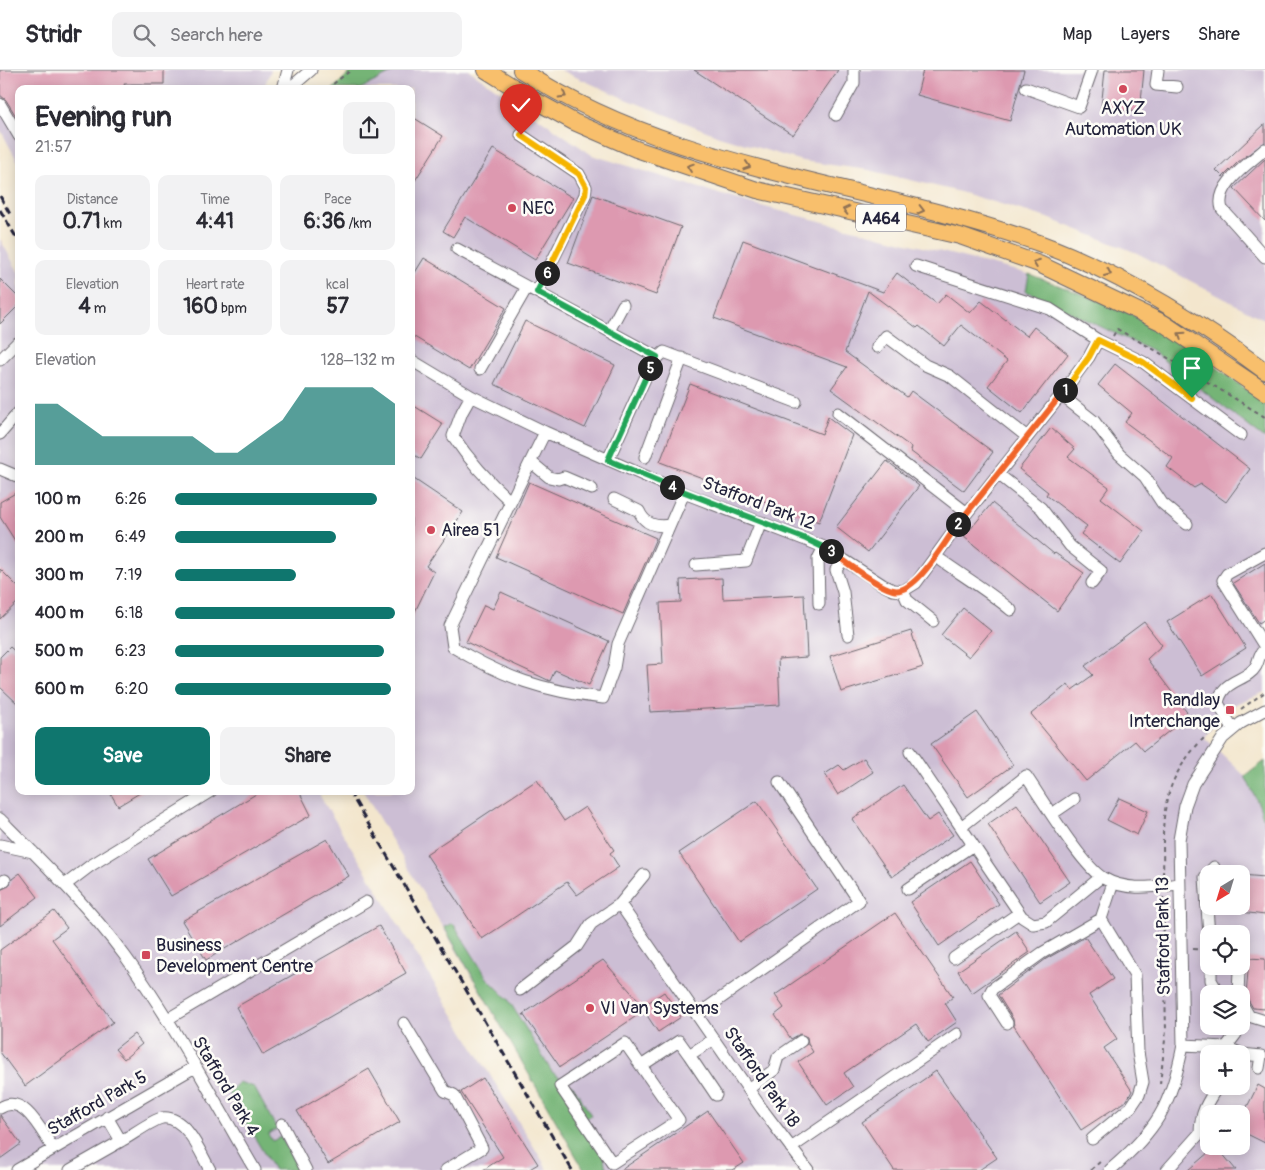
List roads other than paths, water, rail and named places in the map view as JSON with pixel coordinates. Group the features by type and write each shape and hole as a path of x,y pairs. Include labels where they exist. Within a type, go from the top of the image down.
{"highway":[{"name":"A464","path":"486,70 574,122 636,149 757,190 960,236 1039,264 1163,323 1265,392"},
{"name":"A464","path":"521,70 583,106 647,134 762,171 954,218 1040,244 1123,280 1174,307 1265,371"}],"street":[{"path":"283,85 288,70"},
{"path":"293,85 311,70"},
{"path":"836,115 854,83 854,70"},
{"path":"1026,88 1079,107 1092,70"},
{"path":"1158,70 1156,85 1177,87"},
{"path":"0,104 15,129"},
{"path":"480,369 532,290 585,195 586,187 579,174 521,135"},
{"path":"1265,149 1228,183 1220,196 1220,202 1222,208 1265,257"},
{"path":"457,249 657,357"},
{"path":"916,266 1050,309 1098,340 1143,362 1241,435"},
{"path":"609,331 623,305"},
{"path":"877,347 886,336 925,365 950,376 1026,436"},
{"path":"933,621 907,600 903,591 916,583 966,513 1026,436 1061,395 1089,357 1098,340"},
{"path":"0,360 15,344"},
{"path":"608,460 652,363 664,352 796,402"},
{"path":"645,457 682,358"},
{"name":"Stafford Park 12","path":"415,362 471,396 545,432 684,492 824,547 883,585 894,590 903,591"},
{"path":"1061,395 1094,421 1120,454 1145,476 1162,503 1187,524"},
{"path":"471,396 462,412 453,436 463,451 493,486 510,501"},
{"path":"838,413 966,513"},
{"path":"0,434 15,417"},
{"path":"545,432 450,626 453,647 492,670 530,685 582,696 603,698 614,668 618,644 684,492"},
{"path":"531,462 549,477 558,480 564,477 592,490"},
{"path":"0,469 15,475"},
{"path":"998,474 1041,508 1070,546 1101,571 1092,583"},
{"path":"614,500 639,511 642,518 653,525 670,525"},
{"path":"696,565 746,561 761,522"},
{"path":"819,604 818,559 824,547"},
{"path":"1233,729 1218,703 1219,698 1223,689 1256,666 1260,653 1265,648 1223,580 1227,574 1265,553"},
{"path":"935,556 973,584 990,592 1011,610"},
{"path":"843,559 836,570 843,592 848,635"},
{"name":"Stafford Park 13","path":"1110,1170 1133,1150 1156,1125 1170,1098 1183,1045 1179,840 1185,806 1193,784 1223,738 1233,729 1265,710"},
{"path":"910,752 1019,913 1033,924 1046,922 1101,877"},
{"path":"961,827 1026,776 1083,858 1101,877 1113,883 1143,889 1179,884"},
{"path":"697,1015 859,901 779,782"},
{"path":"64,885 90,866 205,795"},
{"path":"1052,814 1074,799"},
{"name":"Stafford Park 4","path":"0,819 64,885 126,958 195,1067 255,1170"},
{"path":"908,889 973,844"},
{"path":"0,845 33,852"},
{"path":"520,990 577,946 591,924 620,904 644,875"},
{"path":"1007,1023 989,995 992,989 1042,953 1101,919 1113,883"},
{"path":"166,1020 366,902"},
{"name":"Stafford Park 18","path":"620,904 748,1089 808,1170"},
{"path":"954,958 1019,913"},
{"path":"1092,1139 1131,1107 1139,1096 1143,1082 1138,1052 1135,975 1101,919"},
{"path":"1250,1016 1265,1020"},
{"path":"404,1023 445,1091 454,1096 482,1148 446,1170"},
{"path":"790,1148 957,1034"},
{"path":"689,1055 714,1039"},
{"path":"641,1066 679,1041 716,1095"},
{"path":"748,1089 774,1070 778,1057 801,1041"},
{"path":"625,1043 641,1066 679,1120 612,1163 560,1086 625,1043"},
{"path":"1183,1045 1200,1047"},
{"name":"Stafford Park 5","path":"17,1170 195,1067"},
{"path":"1167,1170 1200,1133 1200,1120 1206,1102 1211,1095"},
{"path":"0,1108 4,1105 18,1106 28,1111 53,1148"},
{"path":"107,1117 122,1141"},
{"path":"70,1170 161,1118 172,1119 182,1125 210,1170"},
{"path":"282,1124 306,1170"}],"railway":[{"path":"0,196 11,216"},
{"path":"0,210 15,235"},
{"path":"351,795 572,1170"}],"place":[{"name":"AXYZ Automation UK","path":"1123,89"},
{"name":"NEC","path":"512,208"},
{"name":"Airea 51","path":"431,530"},
{"name":"Randlay Interchange","path":"1230,710"},
{"name":"Business Development Centre","path":"146,955"},
{"name":"VI Van Systems","path":"590,1008"}]}
